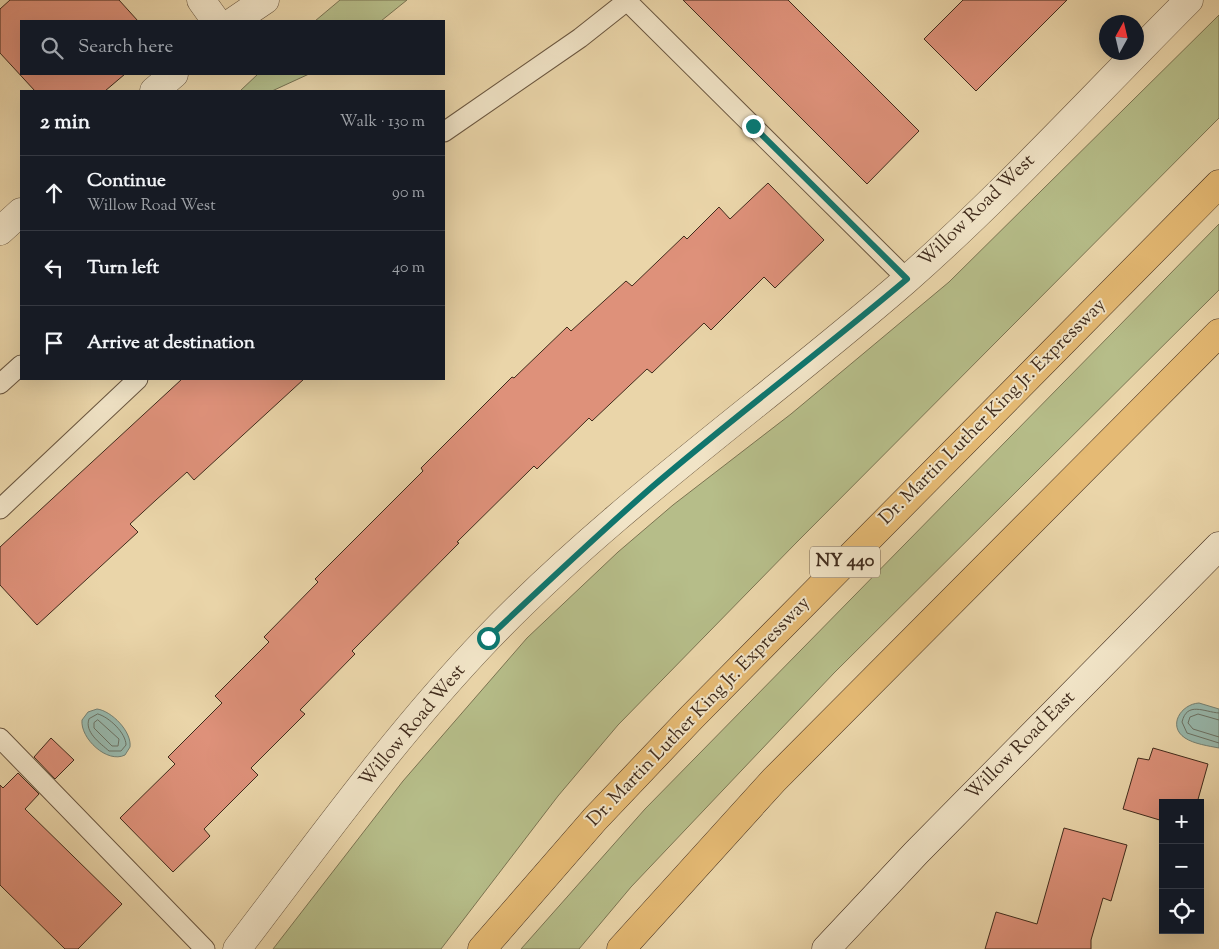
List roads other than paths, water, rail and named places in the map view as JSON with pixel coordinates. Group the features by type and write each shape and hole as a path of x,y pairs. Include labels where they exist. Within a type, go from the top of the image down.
{"highway":[{"name":"Dr. Martin Luther King Jr. Expressway","path":"482,949 595,819 692,717 1219,184"},
{"path":"622,949 774,780 1219,333"}],"street":[{"path":"201,0 215,20"},
{"path":"235,20 265,0"},
{"name":"Willow Road West","path":"238,949 351,800 412,725 488,638 569,560 653,486 834,341 907,279 998,193 1189,0"},
{"path":"155,90 173,75"},
{"path":"0,231 20,213"},
{"name":"Willow Road East","path":"826,949 916,853 1219,546"}],"lane":[{"path":"445,131 580,38 628,1 907,279"},
{"path":"0,384 20,365"},
{"path":"0,509 137,380"},
{"path":"0,738 205,949"}],"water":[{"path":"1199,703 1219,709 1219,748 1189,740 1177,728 1178,716 1182,711 1192,704"},
{"path":"97,709 115,718 128,735 130,747 125,755 118,757 103,753 96,748 85,734 82,720 88,712"}]}
